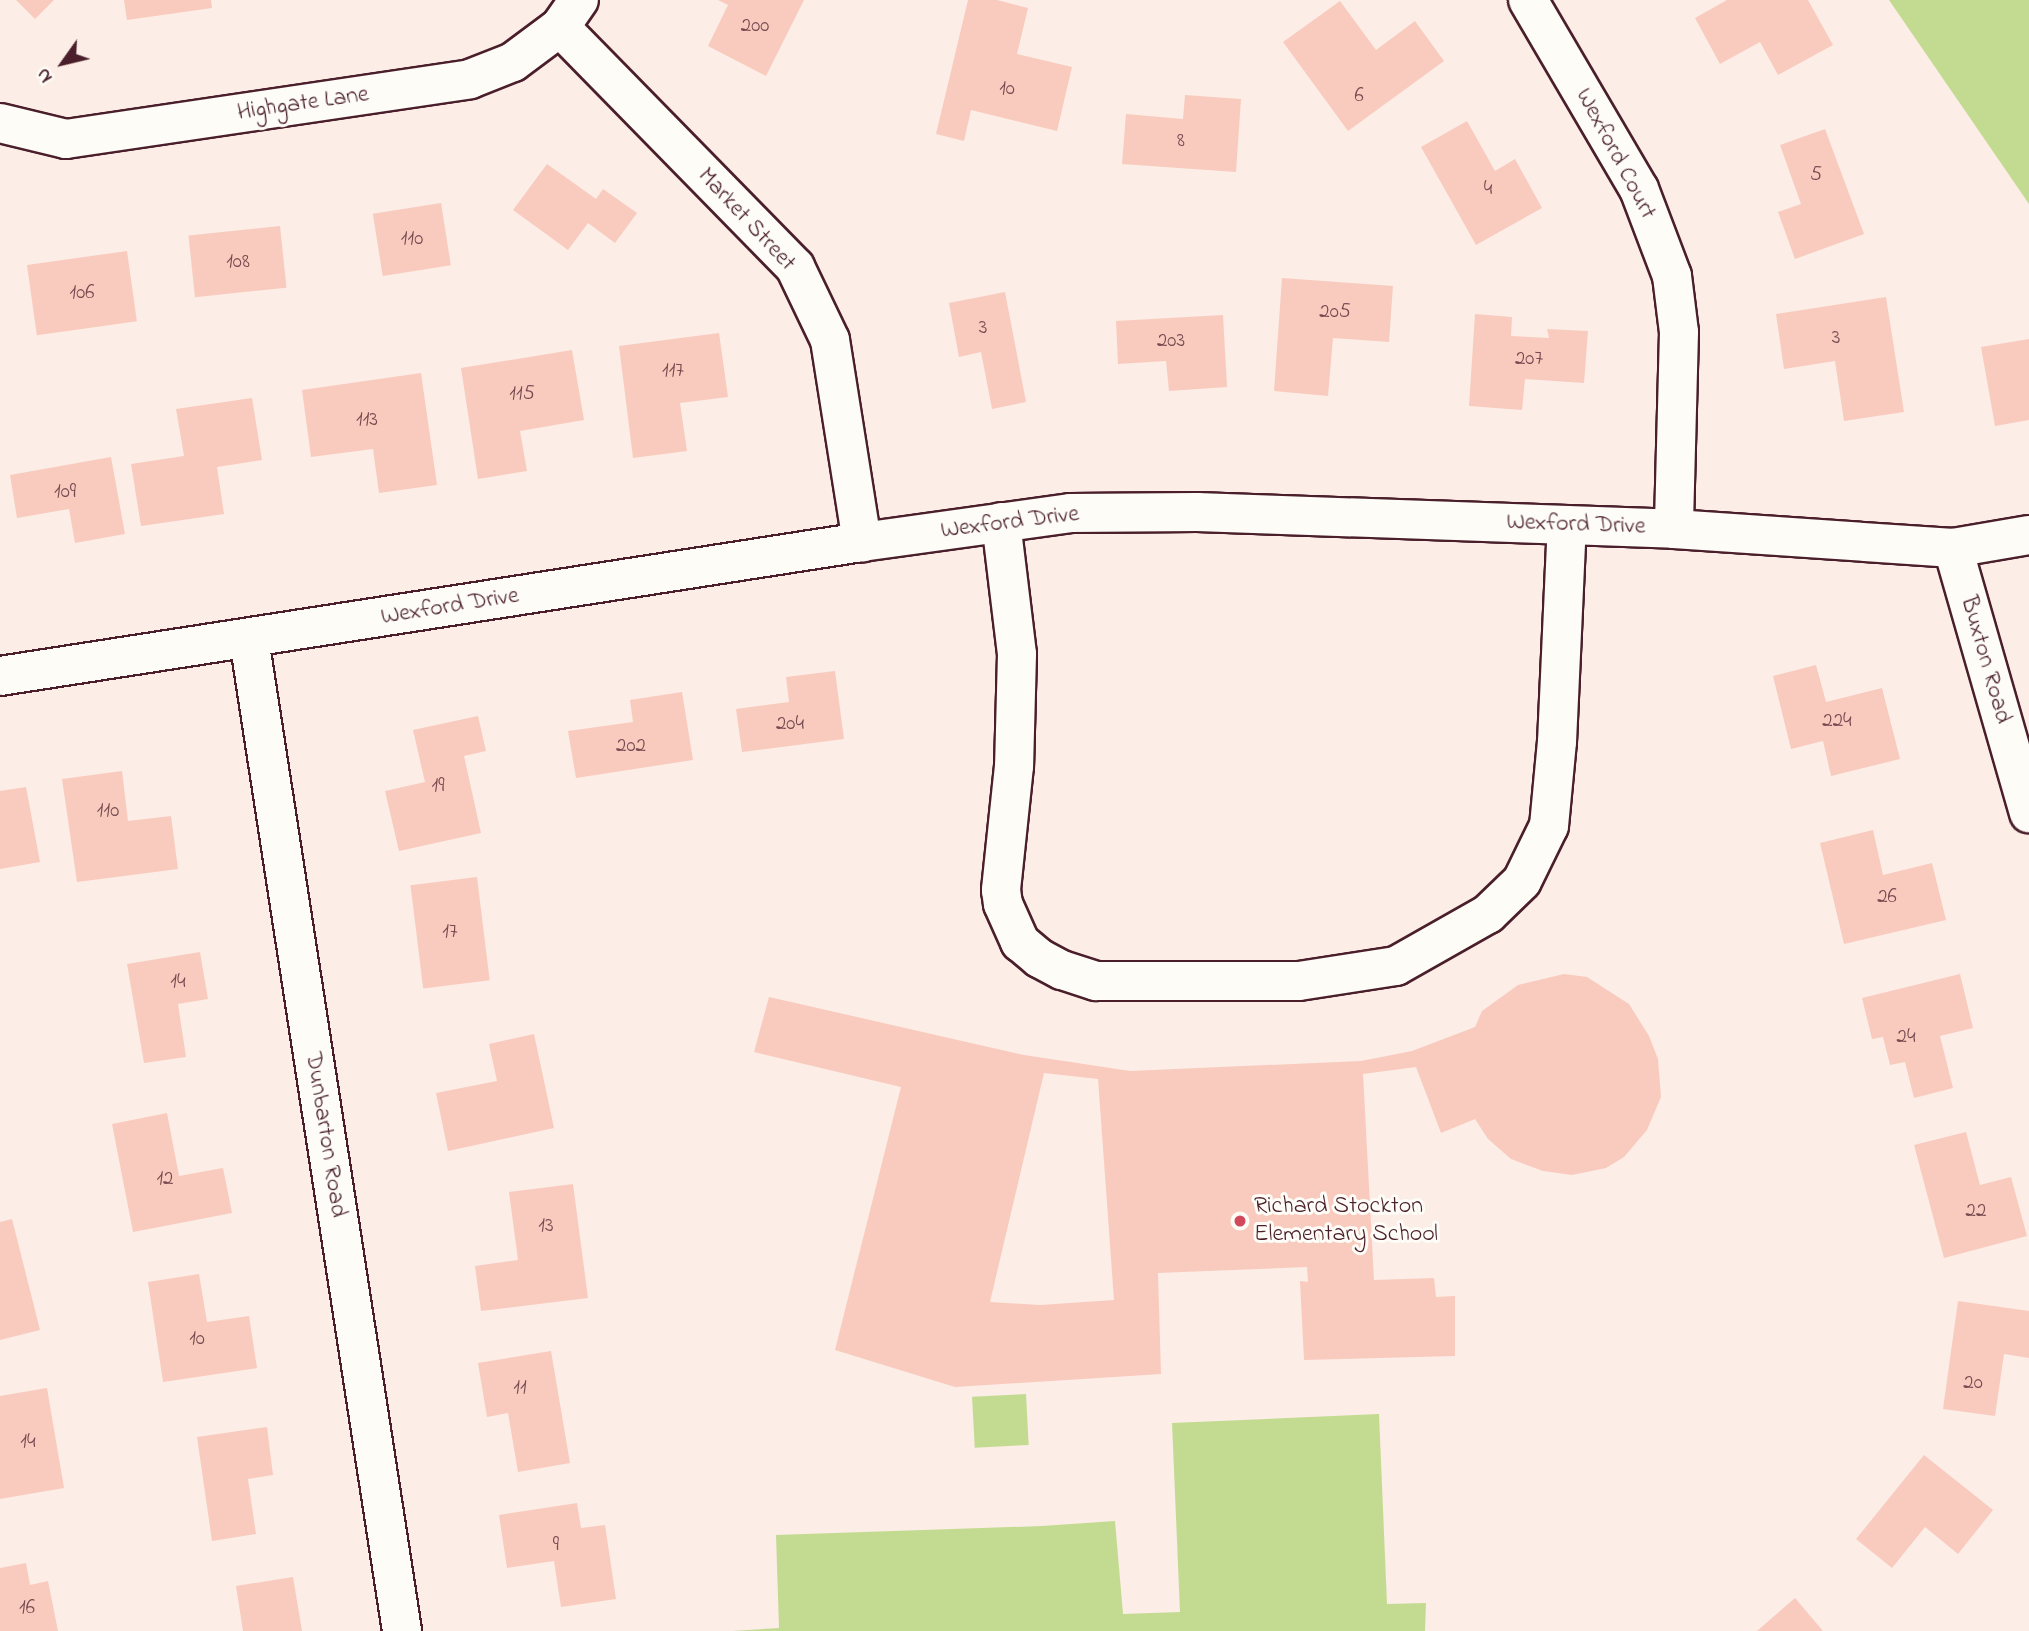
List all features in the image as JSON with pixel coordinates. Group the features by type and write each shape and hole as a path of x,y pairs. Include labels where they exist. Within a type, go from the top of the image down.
{"street":[{"name":"Wexford Court","path":"1528,0 1639,188 1672,276 1679,332 1674,529"},
{"name":"Highgate Lane","path":"0,123 66,139 470,79 513,62 570,13"},
{"name":"Market Street","path":"570,13 794,267 830,340 862,542"},
{"name":"Wexford Drive","path":"0,676 862,542 1070,513 1197,512 1674,529 1953,548 2029,535"},
{"path":"1001,522 1017,653 1014,766 1001,890 1010,924 1020,942 1039,958 1062,970 1096,981 1299,981 1396,966 1488,914 1522,881 1549,825 1567,525"},
{"name":"Buxton Road","path":"1953,548 2029,813"},
{"name":"Dunbarton Road","path":"249,639 402,1631"}],"green space":[{"path":"1889,0 2029,0 2029,204"},
{"path":"1026,1394 1029,1445 975,1448 972,1397"},
{"path":"1379,1414 1387,1604 1426,1603 1425,1631 732,1631 779,1628 776,1535 1115,1521 1123,1614 1180,1612 1172,1423"}],"building":[{"path":"16,0 54,0 35,19"},
{"path":"124,0 211,0 212,8 127,20"},
{"path":"718,0 804,0 766,76 708,46 728,5"},
{"path":"968,0 997,0 1028,8 1017,54 1072,67 1057,131 971,110 964,141 936,134"},
{"path":"1727,0 1808,0 1833,45 1778,75 1760,42 1720,64 1695,18"},
{"path":"1340,1 1376,50 1415,21 1444,61 1348,131 1283,42"},
{"path":"1185,95 1241,99 1236,172 1122,164 1126,114 1183,119"},
{"path":"1467,121 1495,171 1515,159 1542,208 1476,245 1421,147"},
{"path":"1825,129 1864,234 1795,259 1778,212 1801,204 1780,145"},
{"path":"547,164 596,199 603,189 637,213 615,243 588,223 568,250 513,210"},
{"path":"441,203 451,265 383,276 373,214"},
{"path":"280,226 286,288 195,297 189,236"},
{"path":"127,251 137,321 37,335 27,265"},
{"path":"1282,278 1393,286 1389,342 1333,338 1328,396 1274,391"},
{"path":"1005,292 1026,402 992,409 981,352 959,357 949,303"},
{"path":"1886,297 1904,412 1844,421 1835,361 1784,369 1776,314"},
{"path":"1475,314 1512,317 1511,336 1549,338 1547,329 1588,331 1584,383 1525,379 1522,410 1469,406"},
{"path":"1223,315 1227,387 1169,391 1166,361 1118,364 1116,321"},
{"path":"719,333 728,397 680,403 687,451 633,458 619,346"},
{"path":"2029,339 2029,420 1995,426 1981,347"},
{"path":"572,350 584,420 520,431 527,471 478,479 461,368"},
{"path":"421,373 437,485 379,493 373,449 311,457 302,390"},
{"path":"252,398 262,460 217,467 224,514 141,526 131,464 184,456 176,409"},
{"path":"111,457 125,534 75,543 69,509 17,518 10,475"},
{"path":"1816,665 1826,702 1882,688 1900,759 1831,776 1823,741 1791,749 1773,676"},
{"path":"835,671 844,739 742,752 736,709 789,702 786,677"},
{"path":"682,692 693,760 576,778 568,731 633,722 630,700"},
{"path":"478,716 486,751 464,756 481,833 399,851 385,791 425,782 413,730"},
{"path":"122,771 128,821 171,816 178,869 77,882 62,779"},
{"path":"26,787 40,862 0,869 0,791"},
{"path":"1873,830 1883,875 1932,863 1946,920 1844,944 1820,843"},
{"path":"477,877 490,980 423,988 410,885"},
{"path":"200,952 208,999 178,1004 186,1057 144,1063 127,964"},
{"name":"Richard Stockton Elementary School","path":"1564,974 1587,977 1629,1004 1649,1036 1658,1059 1661,1097 1647,1130 1624,1157 1606,1168 1572,1175 1543,1171 1511,1159 1488,1139 1475,1119 1441,1133 1416,1067 1363,1074 1374,1280 1434,1278 1436,1297 1455,1296 1455,1356 1304,1360 1300,1281 1308,1282 1307,1267 1158,1273 1161,1374 955,1387 835,1350 901,1087 754,1052 769,997 1024,1055 1130,1071 1361,1061 1412,1051 1475,1027 1482,1011 1518,985","holes":["1044,1073 1098,1079 1114,1300 1040,1305 990,1302"]},
{"path":"1960,974 1973,1028 1940,1036 1953,1088 1914,1098 1905,1062 1890,1065 1883,1037 1872,1039 1862,998"},
{"path":"534,1034 554,1128 448,1151 436,1093 497,1081 489,1044"},
{"path":"167,1113 179,1176 223,1168 232,1213 133,1232 112,1124"},
{"path":"1966,1132 1980,1185 2011,1177 2027,1236 1944,1258 1914,1145"},
{"path":"573,1184 588,1298 481,1311 475,1266 518,1260 509,1192"},
{"path":"12,1219 40,1330 0,1340 0,1222"},
{"path":"199,1274 207,1322 249,1316 257,1368 163,1382 148,1282"},
{"path":"1958,1301 2029,1311 2029,1358 2004,1354 1995,1416 1943,1409"},
{"path":"551,1351 570,1463 518,1472 508,1413 487,1417 478,1363"},
{"path":"47,1388 64,1488 0,1499 0,1396"},
{"path":"267,1427 273,1475 248,1479 256,1534 212,1541 197,1437"},
{"path":"1924,1455 1993,1510 1958,1554 1925,1527 1892,1568 1856,1539"},
{"path":"577,1503 581,1528 605,1525 616,1599 561,1607 554,1561 507,1568 499,1515"},
{"path":"26,1563 30,1585 48,1581 58,1631 0,1631 0,1568"},
{"path":"293,1577 302,1631 243,1631 236,1586"},
{"path":"1795,1598 1823,1631 1757,1631"}],"place":[{"name":"Richard Stockton Elementary School","path":"1240,1221"}]}
